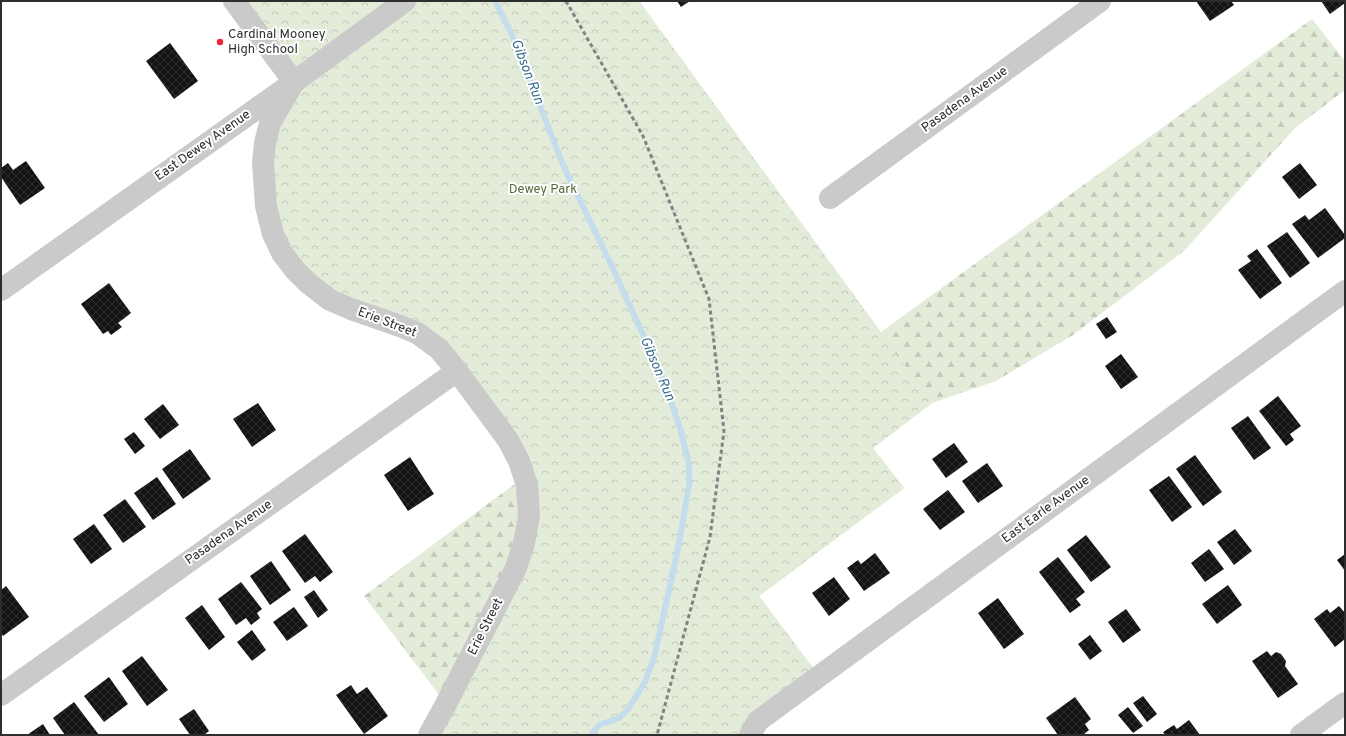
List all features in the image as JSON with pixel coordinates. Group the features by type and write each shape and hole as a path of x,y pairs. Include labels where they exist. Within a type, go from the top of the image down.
{"street":[{"path":"234,1 294,82"},
{"name":"East Dewey Avenue","path":"1,290 294,82 405,1"},
{"name":"Pasadena Avenue","path":"830,198 1100,1"},
{"name":"Erie Street","path":"294,82 270,123 265,143 263,162 266,206 273,234 282,253 295,270 308,283 330,300 417,333 439,349 508,440 519,461 527,486 529,516 524,543 516,568 429,735"},
{"name":"East Earle Avenue","path":"750,734 758,721 1345,291"},
{"name":"Pasadena Avenue","path":"1,695 457,371"},
{"path":"1301,735 1345,702"}],"green space":[{"name":"Dewey Park","path":"234,1 639,1 932,403 873,448 904,488 759,596 819,676 750,735 429,735 516,568 527,485 432,344 295,270 263,162 294,82"},
{"path":"639,1 881,332 1312,19 1345,61 1345,90 1295,128 1184,251 1073,335 996,381 932,403 873,448 904,488 759,596 819,676 446,704 364,596 524,477"}],"building":[{"path":"677,1 690,1 681,7"},
{"path":"1196,1 1231,1 1234,5 1210,21"},
{"path":"1321,1 1345,1 1345,3 1330,14"},
{"path":"170,43 198,81 174,99 146,61"},
{"path":"26,161 45,188 20,205 1,177 1,168 8,163 13,170"},
{"path":"1300,163 1317,185 1299,199 1282,177"},
{"path":"1325,208 1345,235 1345,238 1318,258 1292,224 1305,215 1309,220"},
{"path":"1287,232 1310,263 1290,278 1267,246"},
{"path":"1257,249 1282,283 1260,299 1238,270 1251,261 1247,256"},
{"path":"109,283 131,313 118,323 122,327 111,335 108,331 103,334 81,304"},
{"path":"1107,317 1117,332 1106,339 1096,324"},
{"path":"1121,354 1138,377 1121,389 1105,366"},
{"path":"1278,396 1301,426 1290,434 1294,440 1286,446 1259,411"},
{"path":"258,403 276,430 252,447 233,419"},
{"path":"163,404 179,425 160,439 144,419"},
{"path":"1248,416 1271,448 1254,460 1231,428"},
{"path":"134,432 145,446 135,454 124,439"},
{"path":"954,443 968,462 946,478 932,459"},
{"path":"190,449 211,479 183,499 162,469"},
{"path":"1195,455 1222,492 1203,506 1176,469"},
{"path":"410,457 434,494 408,511 384,475"},
{"path":"987,463 1003,486 978,503 962,481"},
{"path":"1169,476 1192,507 1172,522 1149,490"},
{"path":"157,477 176,504 153,520 134,493"},
{"path":"948,490 965,512 940,530 923,509"},
{"path":"125,499 146,527 123,543 103,515"},
{"path":"94,524 112,549 91,564 73,539"},
{"path":"1235,529 1252,551 1234,565 1217,542"},
{"path":"305,534 333,572 320,582 315,576 305,583 282,551"},
{"path":"1086,535 1111,567 1091,582 1067,550"},
{"path":"1209,549 1224,569 1205,582 1191,563"},
{"path":"875,553 890,573 864,591 847,568 858,560 861,564"},
{"path":"1345,554 1345,571 1337,560"},
{"path":"1058,557 1085,592 1076,599 1081,605 1070,613 1039,572"},
{"path":"271,561 291,590 270,605 250,576"},
{"path":"834,577 850,599 829,616 812,593"},
{"path":"241,582 262,609 257,613 260,618 251,625 246,618 236,625 218,599"},
{"path":"1228,585 1242,605 1217,624 1202,604"},
{"path":"6,586 29,617 3,636 1,633 1,590"},
{"path":"314,590 328,610 318,618 304,597"},
{"path":"998,598 1024,634 1004,649 978,613"},
{"path":"202,605 225,637 209,650 185,618"},
{"path":"1339,606 1345,613 1345,639 1335,647 1314,619 1327,609 1330,613"},
{"path":"294,607 308,626 287,641 273,622"},
{"path":"1126,609 1141,630 1123,643 1108,622"},
{"path":"252,630 266,650 252,661 237,642"},
{"path":"1090,635 1102,651 1090,660 1078,644"},
{"path":"1267,651 1271,656 1276,652 1281,654 1286,661 1285,666 1298,684 1278,698 1252,661"},
{"path":"142,656 168,690 147,706 122,671"},
{"path":"109,677 128,704 104,722 84,696"},
{"path":"351,685 357,694 367,687 388,716 364,734 336,695"},
{"path":"1143,696 1157,714 1147,722 1133,703"},
{"path":"1075,697 1091,719 1085,724 1089,730 1083,735 1058,735 1046,718"},
{"path":"74,702 99,735 65,735 53,718"},
{"path":"1128,707 1143,726 1133,733 1118,715"},
{"path":"194,709 209,731 204,735 190,735 179,719"},
{"path":"1189,720 1200,735 1165,735 1163,732 1174,725 1177,729"},
{"path":"43,724 50,735 27,735"}],"waterway":[{"name":"Gibson Run","path":"495,1 512,35 564,167 615,273 663,379 680,428 689,464 689,486 678,549 654,658 645,682 629,708 619,718 599,725 591,735"}],"railway":[{"path":"566,1 643,136 709,299 724,431 710,537 657,735"}],"place":[{"name":"Cardinal Mooney High School","path":"220,42"}]}
